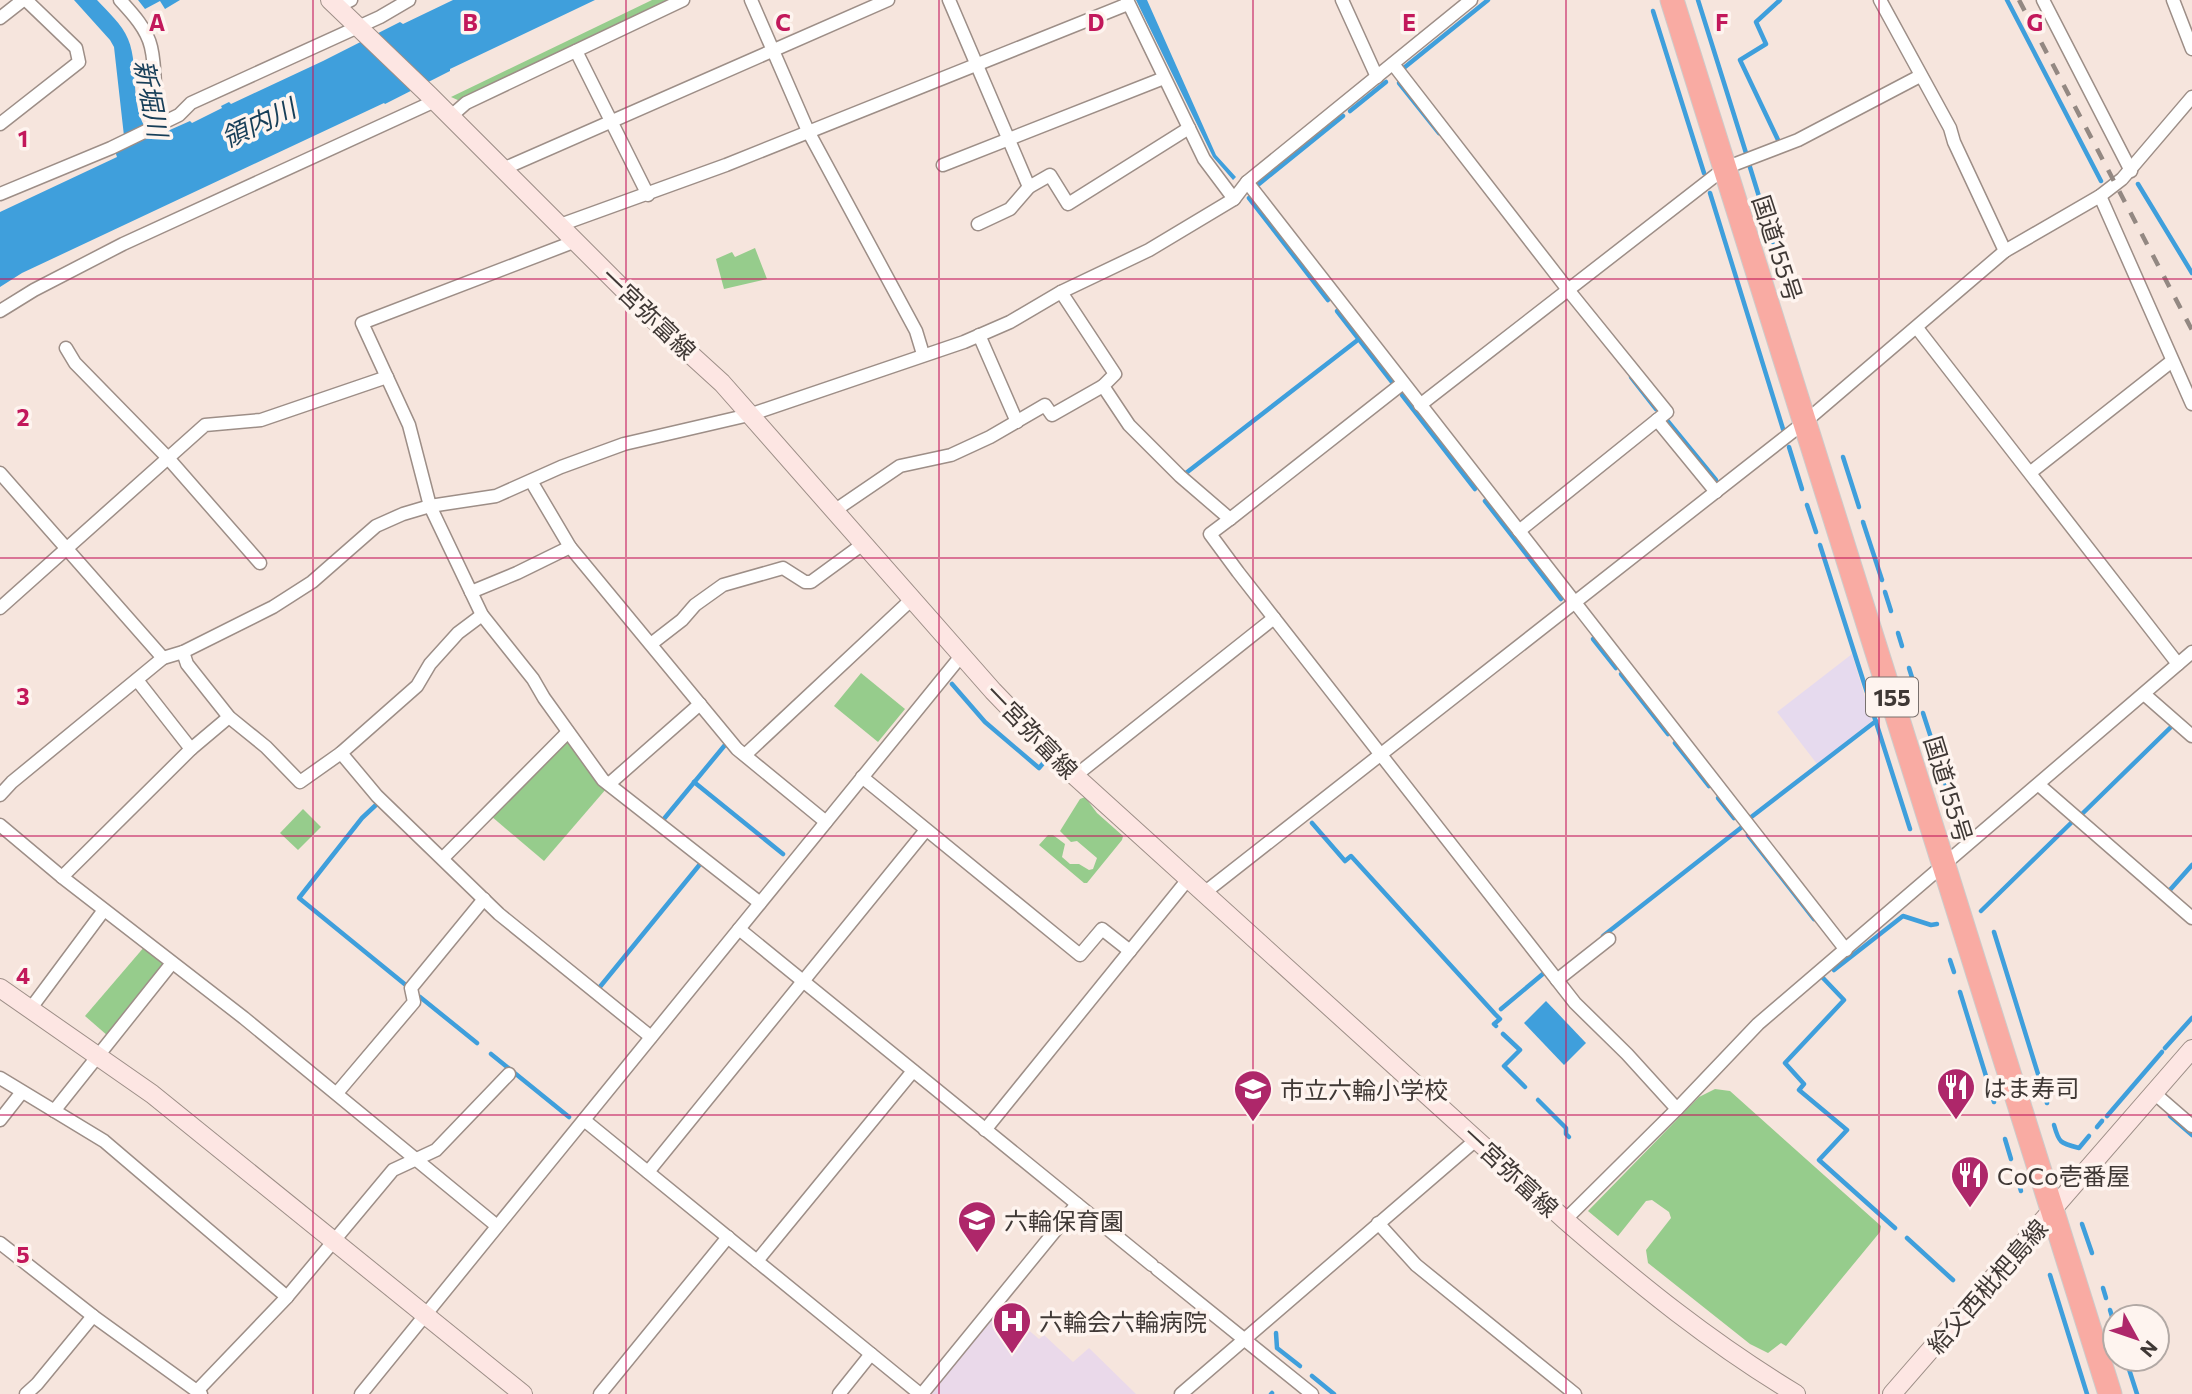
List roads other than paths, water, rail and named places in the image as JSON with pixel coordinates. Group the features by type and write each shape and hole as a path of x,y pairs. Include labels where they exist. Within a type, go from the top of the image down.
{"highway":[{"name":"国道155号","path":"1672,0 2110,1394"}],"main road":[{"name":"一宮弥富線","path":"339,2 359,28 666,332 722,383 961,656 1075,776 1565,1220 1644,1288 1707,1337 1796,1394"},
{"path":"0,988 152,1094 523,1394"},
{"name":"給父西枇杷島線","path":"1892,1394 2191,1053"}],"street":[{"path":"0,18 24,0 76,48 79,62 0,124"},
{"path":"120,0 139,21 151,45 157,126"},
{"path":"0,194 111,148 179,116 191,103 359,28 409,0"},
{"path":"450,117 466,103 683,0"},
{"path":"751,0 808,131 916,331 923,354"},
{"path":"503,169 888,0"},
{"path":"949,0 1029,187"},
{"path":"1342,0 1377,77"},
{"path":"0,795 163,658 183,652 273,607 312,582 376,526 430,506 496,496 561,467 624,444 749,415 979,335 1010,322 1061,292 1149,250 1234,200 1247,182 1471,0"},
{"path":"1880,0 1950,128 2005,251"},
{"path":"2043,0 2131,171"},
{"path":"2174,0 2192,49"},
{"path":"560,225 648,195 1127,2 1204,159 1234,200"},
{"path":"576,51 648,195"},
{"path":"1393,64 1569,291 1667,412 1519,531"},
{"path":"1420,405 1725,168 1798,140 1920,76"},
{"path":"943,165 1164,78"},
{"path":"1204,893 1806,421 2005,251 2100,196 2131,171 2192,97"},
{"path":"0,311 34,290 123,244 432,98"},
{"path":"978,223 1010,209 1029,187 1051,175 1068,204 1189,128"},
{"path":"1247,182 1846,950"},
{"path":"2100,196 2192,404"},
{"path":"576,241 362,323 409,425 430,506 482,615 533,679 568,732 609,784 760,903"},
{"path":"834,511 900,466 951,456 1045,405 1052,415 1103,386 1115,374 1061,292"},
{"path":"1917,328 2178,664"},
{"path":"979,335 1017,422"},
{"path":"66,348 75,363 168,458 260,563"},
{"path":"2031,472 2172,360"},
{"path":"0,608 205,425 261,420 387,377"},
{"path":"1404,383 1210,534 1575,1003 1676,1109"},
{"path":"1103,386 1129,425 1180,476 1230,519"},
{"path":"1657,420 1716,492"},
{"path":"0,473 163,658"},
{"path":"531,481 570,547 737,749 826,822"},
{"path":"651,644 682,620 695,605 723,585 783,568 804,582 811,582 863,544"},
{"path":"471,592 570,547"},
{"path":"745,755 912,599"},
{"path":"183,652 187,664 229,717 266,747 300,782 341,752 417,686 430,664 458,633 482,615"},
{"path":"1075,776 1274,618"},
{"path":"1565,1220 1758,1024 2192,652"},
{"path":"361,1394 961,656"},
{"path":"137,680 191,749"},
{"path":"2144,694 2192,736"},
{"path":"609,784 700,704"},
{"path":"62,877 191,749 229,717"},
{"path":"443,858 568,732"},
{"path":"341,752 377,796 499,914 651,1037"},
{"path":"862,777 1080,955 1102,929 1130,951"},
{"path":"2039,785 2192,918"},
{"path":"0,825 62,877 244,1017 497,1226"},
{"path":"648,1172 926,830"},
{"path":"985,1130 1189,878"},
{"path":"337,1093 414,1002 411,988 484,899"},
{"path":"31,1008 104,910"},
{"path":"738,929 1312,1394"},
{"path":"1557,980 1609,939"},
{"path":"54,1111 172,962"},
{"path":"757,1261 913,1071"},
{"path":"0,1242 93,1316 199,1392 287,1297 393,1170 436,1150 509,1074"},
{"path":"0,1078 104,1141 287,1297"},
{"path":"0,1120 22,1092"},
{"path":"2154,1093 2192,1126"},
{"path":"584,1120 921,1394 1077,1205"},
{"path":"1181,1394 1477,1139"},
{"path":"1378,1223 1416,1265 1575,1394"},
{"path":"600,1394 728,1237"},
{"path":"26,1394 93,1316"},
{"path":"839,1394 871,1354"}],"water":[{"name":"領内川","path":"74,0 97,0 114,18 128,39 132,51 140,116 154,137 190,121 192,123 229,102 231,104 400,22 403,24 453,0 595,0 450,69 385,104 22,273 0,287 0,212 117,157 114,148 124,136 114,47"},
{"path":"138,0 180,0 165,9 160,1 145,9"},
{"path":"1136,0 1147,0 1216,155 1236,177 1233,180 1213,157"},
{"path":"1546,1001 1586,1043 1564,1065 1524,1023"}],"waterway":[{"path":"1405,67 1488,0"},
{"path":"1698,0 1746,153"},
{"path":"1779,142 1740,60 1766,44 1756,22 1780,0"},
{"path":"2007,0 2101,181"},
{"path":"1653,11 1704,173"},
{"path":"1350,111 1386,82"},
{"path":"1399,83 1439,133"},
{"path":"1259,184 1343,116"},
{"path":"1749,164 1773,242"},
{"path":"2138,184 2192,273"},
{"path":"1710,193 1783,429"},
{"path":"1249,198 1328,300"},
{"path":"1337,311 1392,382"},
{"path":"1186,473 1359,339"},
{"path":"1631,377 1656,409"},
{"path":"1402,395 1475,489"},
{"path":"1666,419 1716,480"},
{"path":"1789,447 1802,489"},
{"path":"1843,457 1859,507"},
{"path":"1485,501 1561,599"},
{"path":"1807,505 1816,532"},
{"path":"1863,522 1882,580"},
{"path":"1820,545 1871,705"},
{"path":"1885,592 1891,611"},
{"path":"1898,633 1902,646"},
{"path":"1593,639 1616,668"},
{"path":"1909,668 1915,687"},
{"path":"1621,674 1668,734"},
{"path":"952,684 985,722 1039,768 1046,760"},
{"path":"1923,713 1935,750"},
{"path":"1874,716 1910,829"},
{"path":"1750,818 1876,721"},
{"path":"2082,814 2171,727"},
{"path":"1675,743 1709,786"},
{"path":"663,820 725,745"},
{"path":"1942,772 1947,789"},
{"path":"694,782 783,854"},
{"path":"1718,798 1734,818"},
{"path":"378,803 362,818 299,898 407,986"},
{"path":"1312,823 1345,861 1351,856 1500,1019 1494,1024 1496,1026"},
{"path":"1981,911 2071,823"},
{"path":"1603,936 1742,827"},
{"path":"1748,835 1814,919"},
{"path":"599,988 701,863"},
{"path":"2169,891 2192,865"},
{"path":"1834,970 1903,916 1931,925 1937,924"},
{"path":"1994,932 2047,1103"},
{"path":"1950,960 1954,972"},
{"path":"1501,1009 1544,973"},
{"path":"1823,978 1844,1000 1785,1063 1804,1084 1799,1090 1847,1130 1819,1160 1895,1228"},
{"path":"1960,992 1994,1102"},
{"path":"420,997 477,1043"},
{"path":"2165,1048 2192,1018"},
{"path":"1503,1034 1520,1050 1504,1066 1525,1087"},
{"path":"2107,1116 2162,1052"},
{"path":"491,1054 569,1117"},
{"path":"1538,1100 1566,1128 1569,1137"},
{"path":"2170,1116 2192,1135"},
{"path":"2097,1127 2102,1121"},
{"path":"2054,1125 2059,1139 2068,1145 2079,1148 2089,1136"},
{"path":"2005,1139 2011,1159"},
{"path":"2016,1174 2021,1191"},
{"path":"2082,1224 2092,1253"},
{"path":"1907,1238 1953,1280"},
{"path":"2050,1275 2087,1394"},
{"path":"2103,1288 2106,1298"},
{"path":"1276,1333 1277,1348 1300,1366"},
{"path":"2130,1373 2137,1394"},
{"path":"1312,1376 1334,1394"}],"railway":[{"path":"2019,0 2192,330"}],"place":[{"name":"はま寿司","path":"1956,1121"},
{"name":"市立六輪小学校","path":"1253,1123"},
{"name":"CoCo壱番屋","path":"1970,1209"},
{"name":"六輪保育園","path":"977,1254"},
{"name":"六輪会六輪病院","path":"1012,1355"}],"water label":[{"name":"新堀川","path":"152,98"}]}
